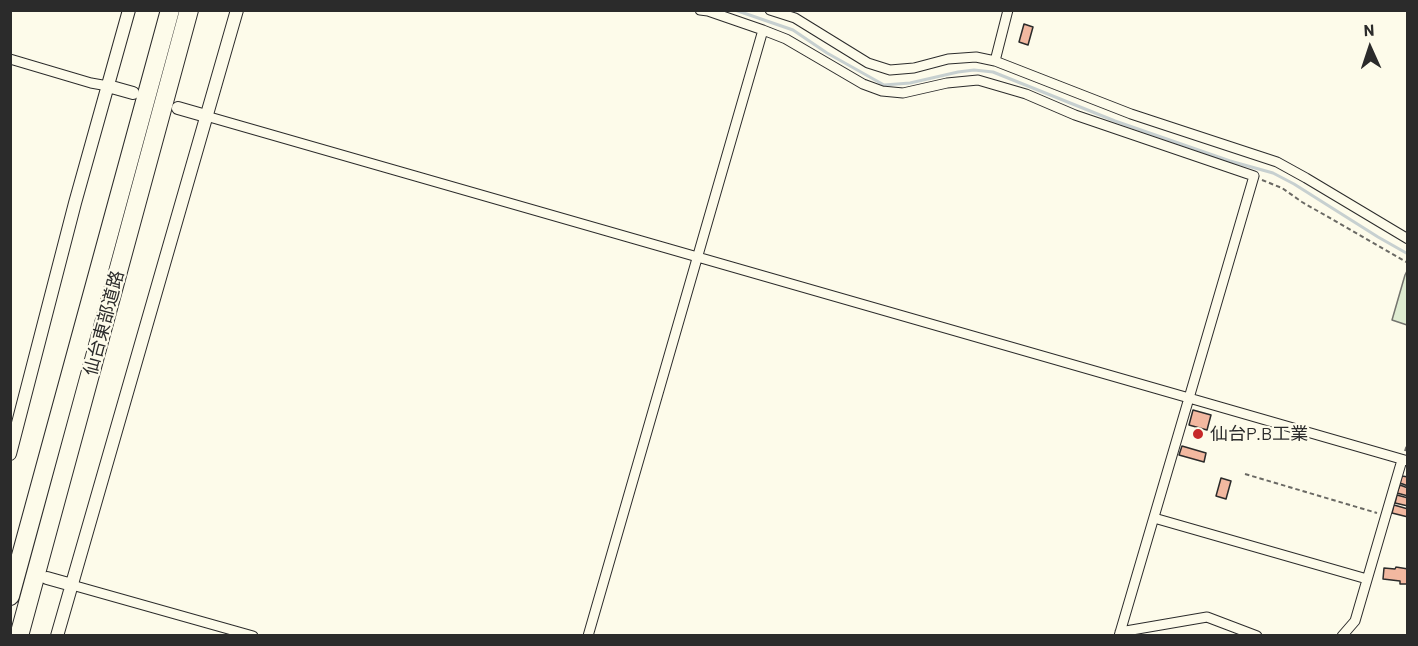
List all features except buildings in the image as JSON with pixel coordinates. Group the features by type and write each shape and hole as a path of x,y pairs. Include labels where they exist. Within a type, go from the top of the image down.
{"highway":[{"name":"仙台東部道路","path":"10,596 170,10"},
{"name":"仙台東部道路","path":"19,636 189,10"}],"street":[{"path":"10,454 48,305 129,10"},
{"path":"57,636 237,10"},
{"path":"700,10 786,39 863,84 882,90 903,93 947,83 978,80 1026,94 1075,115 1254,176 1119,634 1208,617 1257,636"},
{"path":"770,10 795,18 868,63 890,70 914,68 948,59 976,57 1131,114 1277,162 1407,239"},
{"path":"994,62 1008,10"},
{"path":"588,636 763,30"},
{"path":"10,59 133,93"},
{"path":"178,108 1405,460 1386,515 1355,621 1342,636"},
{"path":"1154,518 1367,579"},
{"path":"47,578 253,636"}],"path":[{"path":"1254,176 1282,189 1407,262"},
{"path":"1245,474 1386,515"}],"green space":[{"path":"1407,271 1407,325 1392,320"}],"waterway":[{"path":"735,10 793,30 827,53 884,85 910,83 974,70 993,72 1115,121 1230,161 1273,173 1408,254"}],"place":[{"name":"仙台P.B工業","path":"1198,434"}]}
